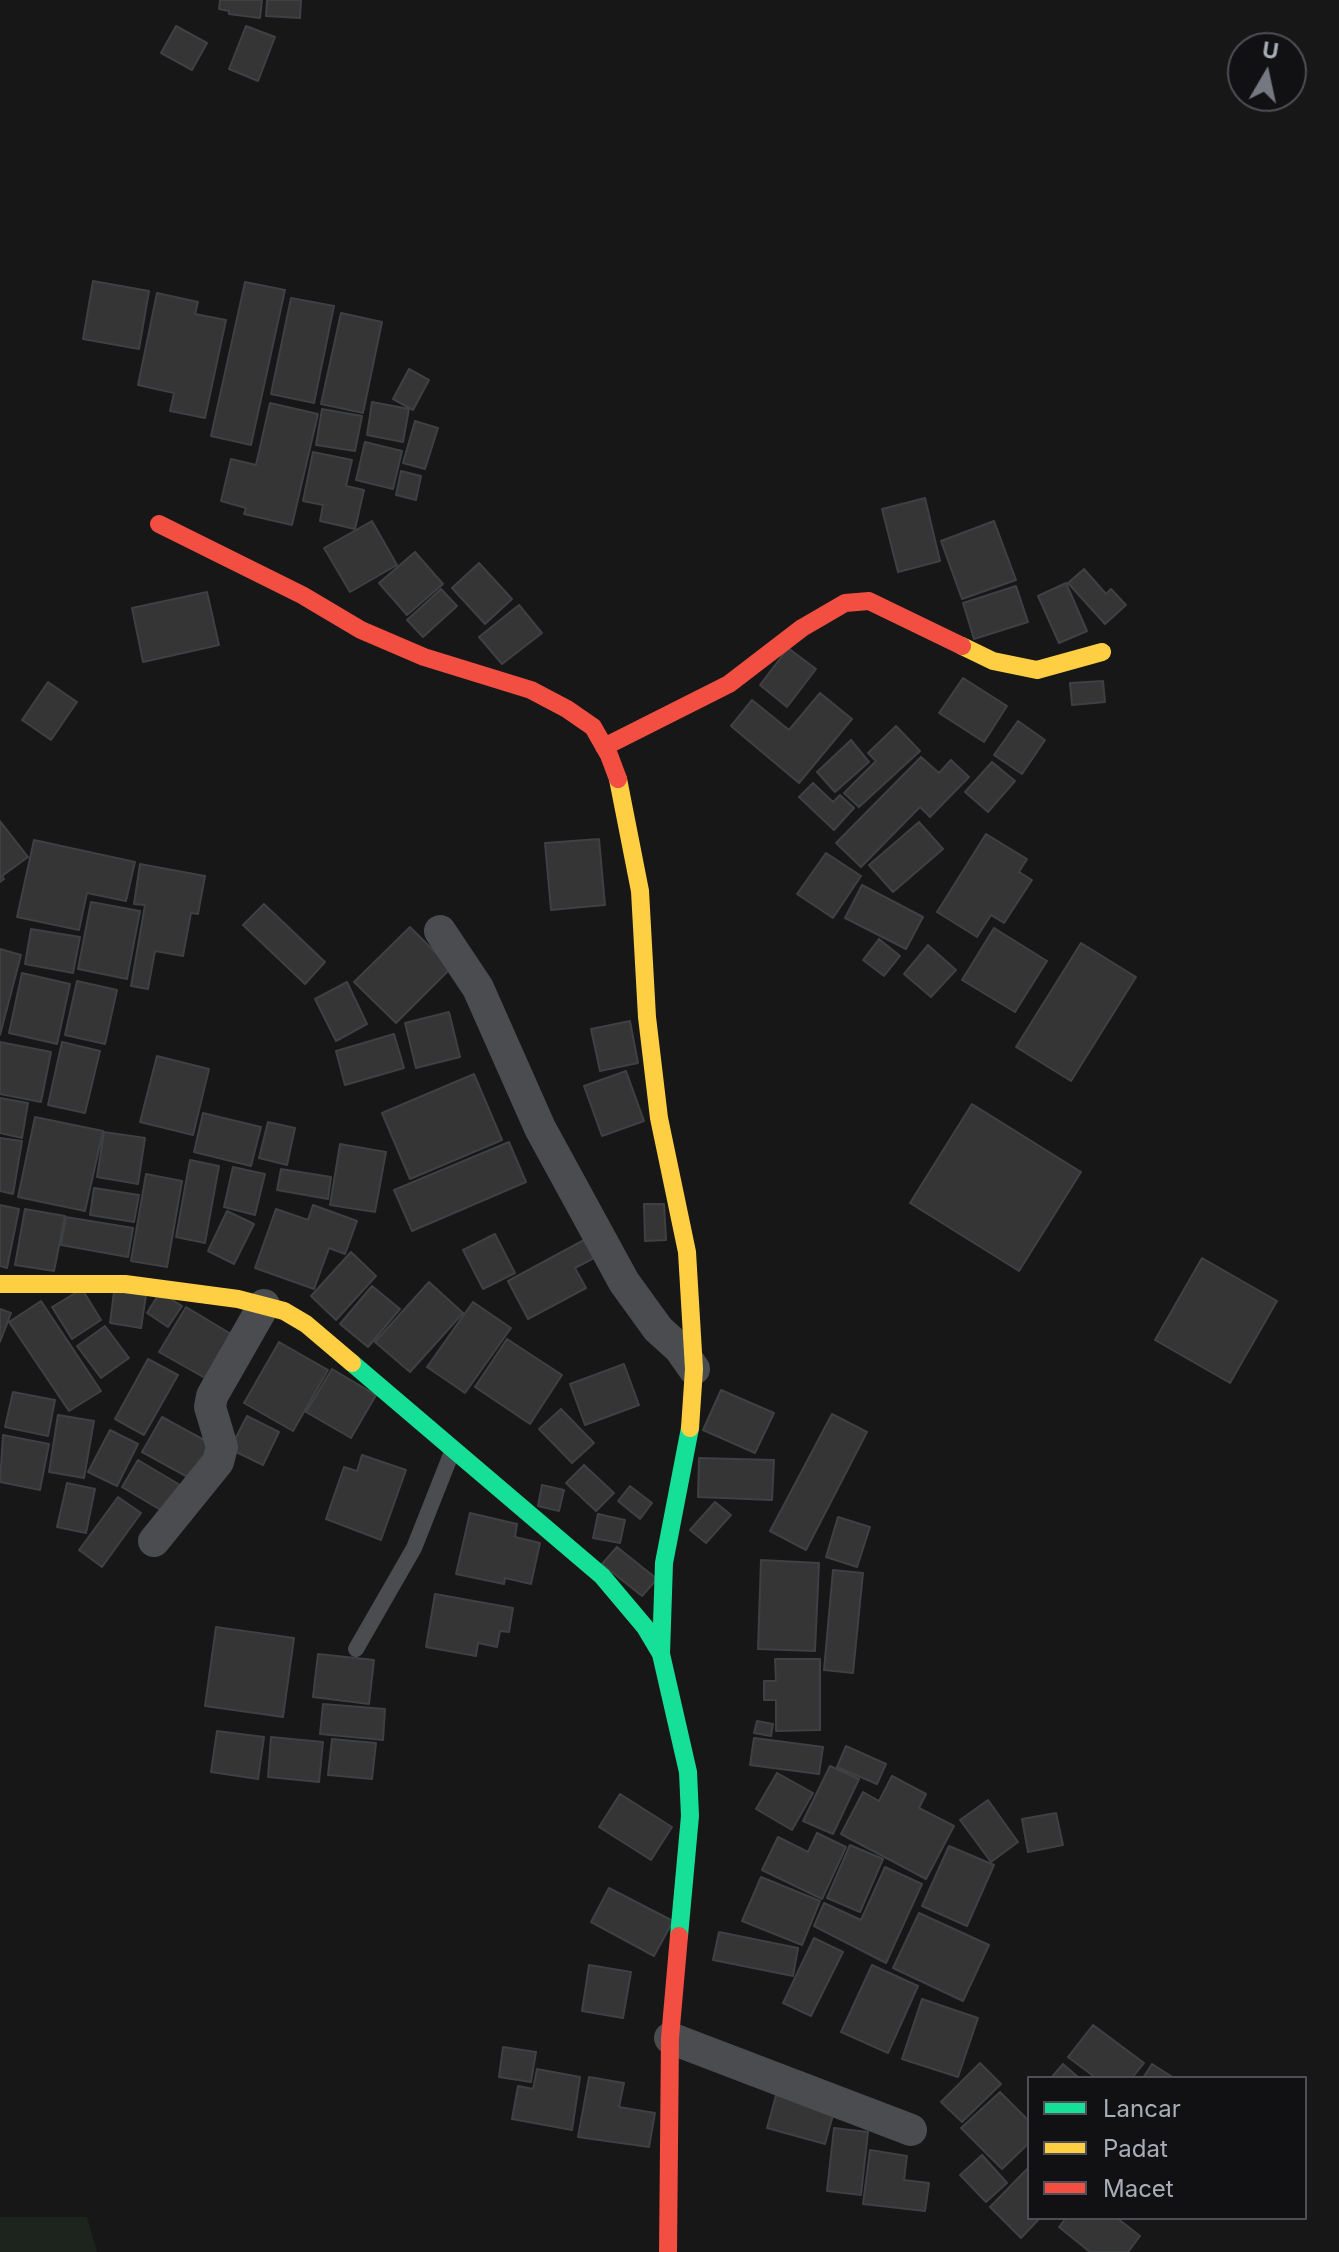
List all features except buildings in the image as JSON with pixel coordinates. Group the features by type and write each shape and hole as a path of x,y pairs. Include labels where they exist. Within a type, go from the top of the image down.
{"street":[{"path":"159,524 302,595 361,630 424,657 531,690 593,727 604,747 621,788 640,891 647,1017 659,1118 687,1252 694,1369 690,1433 664,1563 661,1654"},
{"path":"604,747 729,684 802,628 845,603 869,601 993,661 1037,670 1102,652"},
{"path":"440,931 478,988 540,1128 624,1282 658,1329 680,1349 694,1369"},
{"path":"0,1284 125,1284 238,1299 284,1311 306,1324 602,1576 645,1627 661,1654 669,1681 688,1772 690,1816 670,2038 668,2252"},
{"path":"154,1541 218,1462 222,1447 210,1407 212,1396 264,1305"},
{"path":"670,2038 911,2130"}],"lane":[{"path":"356,1649 414,1548 452,1450"}],"shaded area":[{"path":"0,2217 87,2217 97,2252 0,2252"}],"traffic: fast":[{"path":"352,1363 602,1576 645,1627 661,1654 688,1772 690,1816 679,1936"},
{"path":"661,1654 664,1563 690,1428"}],"traffic: slow":[{"path":"962,646 993,661 1037,670 1102,652"},
{"path":"618,779 640,891 647,1017 659,1118 687,1252 694,1369 690,1428"},
{"path":"0,1284 125,1284 238,1299 284,1311 306,1324 352,1363"}],"traffic: jam":[{"path":"159,524 302,595 361,630 424,657 531,690 567,709 593,727 618,779"},
{"path":"604,747 729,684 802,628 845,603 869,601 962,646"},
{"path":"668,2252 670,2038 679,1936"}]}
